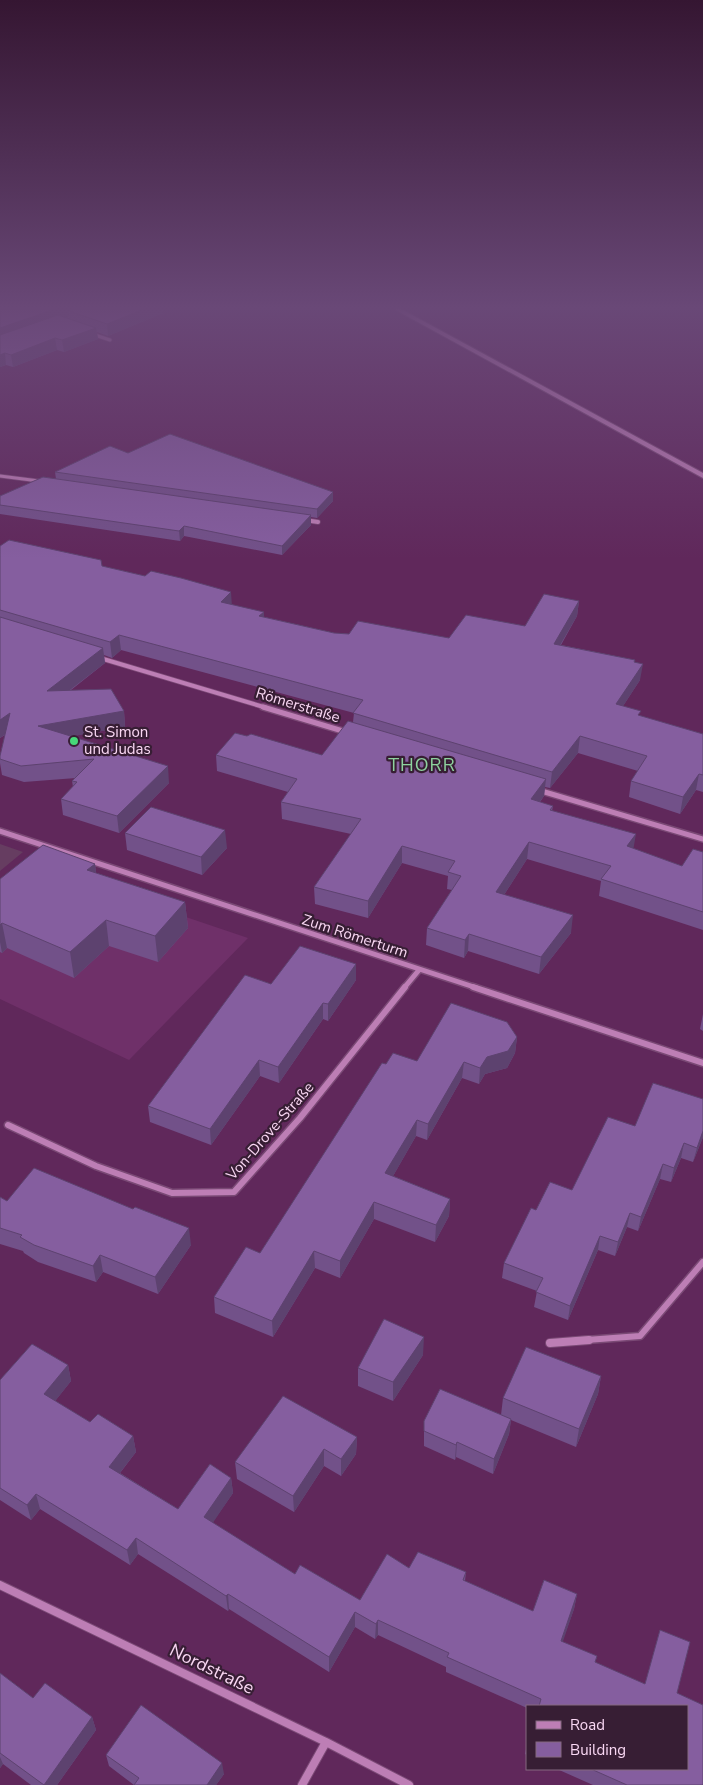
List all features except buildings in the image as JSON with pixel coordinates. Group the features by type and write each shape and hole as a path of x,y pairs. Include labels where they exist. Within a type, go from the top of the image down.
{"main road":[{"path":"550,392 703,476"}],"street":[{"path":"0,476 45,482"},
{"path":"299,519 318,522"},
{"name":"Römerstraße","path":"95,657 352,734"},
{"path":"532,788 703,839"},
{"name":"Zum Römerturm","path":"0,831 703,1063"},
{"path":"38,852 46,846"},
{"name":"Von-Drove-Straße","path":"8,1126 96,1166 172,1193 234,1192 300,1118 419,970"},
{"path":"550,1343 640,1336 703,1262"},
{"name":"Nordstraße","path":"0,1584 326,1742 409,1785"},
{"path":"302,1785 326,1742"}],"shaded area":[{"path":"0,844 23,852 0,871"},
{"path":"106,890 248,938 129,1060 0,999 0,895"}],"place":[{"name":"St. Simon und Judas","path":"74,741"}],"district":[{"name":"THORR","path":"422,765"}]}
